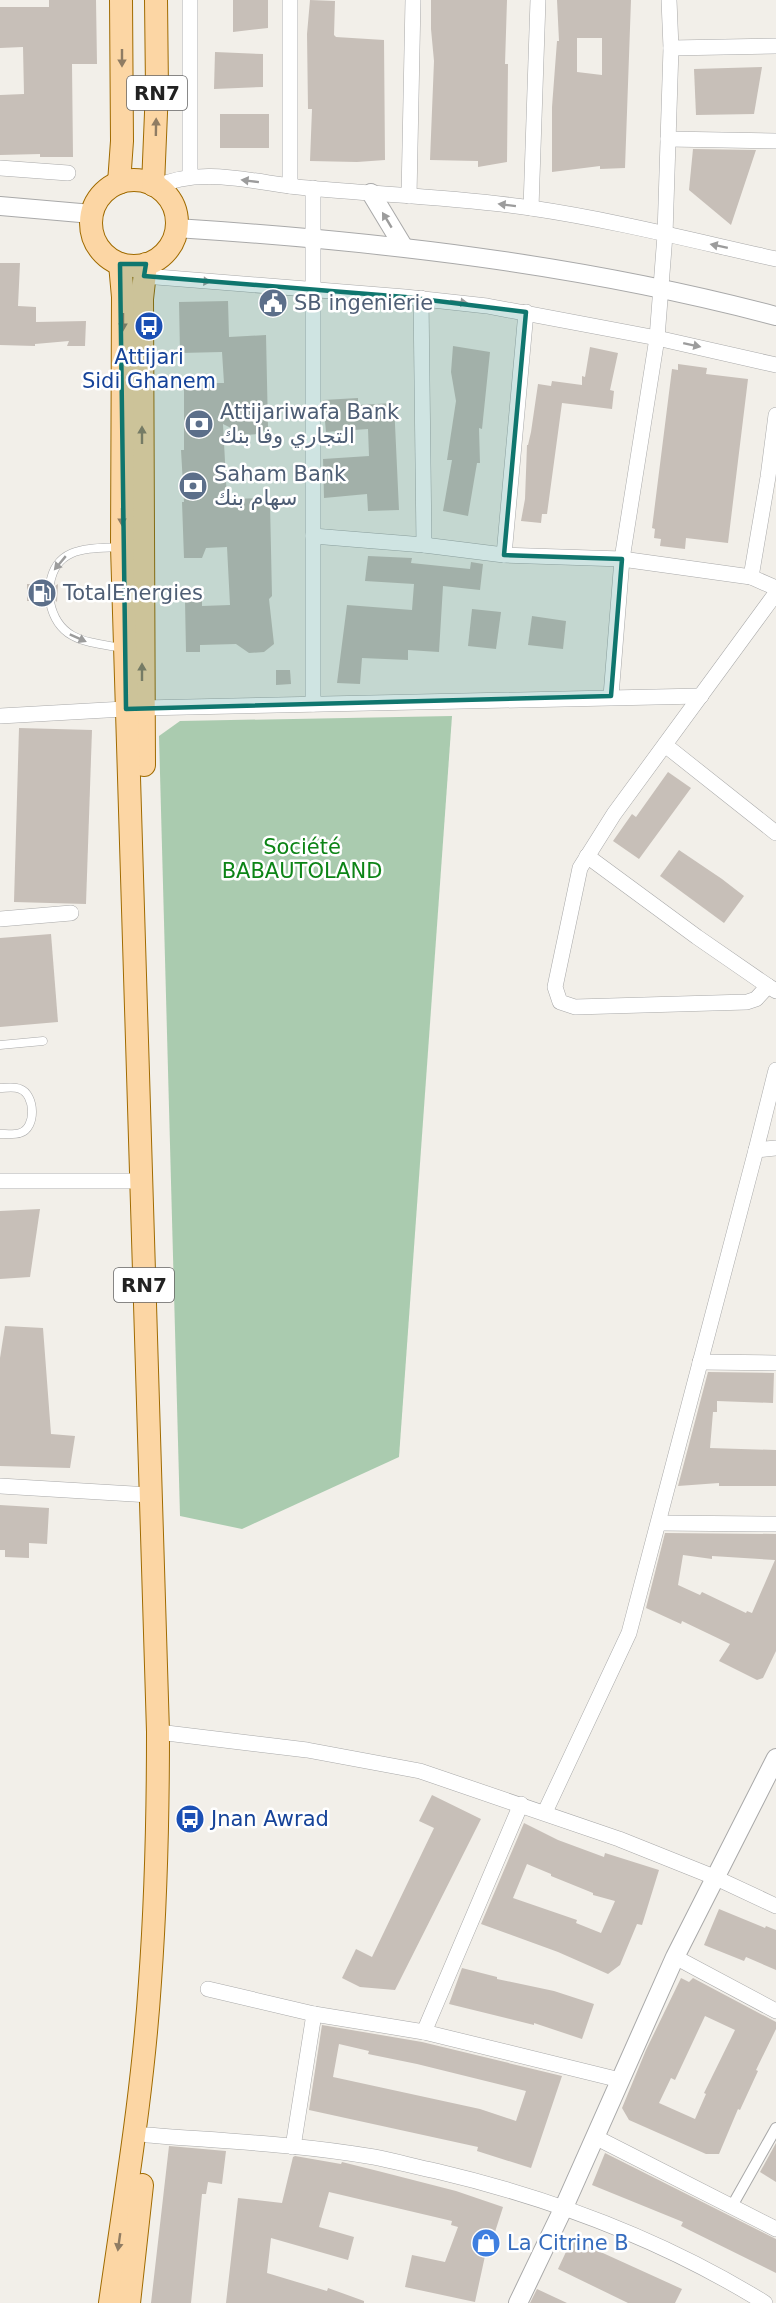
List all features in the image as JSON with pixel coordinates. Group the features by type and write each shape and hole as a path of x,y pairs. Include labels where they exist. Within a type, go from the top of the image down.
{"main road":[{"name":"RN7","path":"119,183 122,141 121,0"},
{"name":"RN7","path":"154,186 157,89 156,0"},
{"path":"136,180 154,186 170,200 174,209 176,228 174,236 166,251 145,270 137,266 120,264 111,259 96,244 92,235 92,214 99,198 111,186 136,180"},
{"name":"RN7","path":"120,264 123,297 122,547 125,649 134,708 164,1733 167,1923 157,2059 129,2303"},
{"name":"RN7","path":"110,2303 134,2134 150,1984 164,1733 150,1495 141,1181 134,708 145,270"}],"street":[{"path":"190,0 190,176"},
{"path":"290,0 290,186"},
{"path":"409,196 413,0"},
{"path":"531,208 538,0"},
{"path":"611,696 622,559 657,338 665,235 671,48 669,0"},
{"path":"671,48 776,46"},
{"path":"668,139 776,141"},
{"path":"0,168 68,173"},
{"path":"154,186 190,176 211,176 313,189 531,208 776,259"},
{"path":"313,189 313,704"},
{"path":"371,193 403,246"},
{"path":"0,206 92,214"},
{"path":"176,228 403,246 661,287 776,316"},
{"path":"145,270 313,291 421,298 526,312 776,365"},
{"path":"421,298 424,545"},
{"path":"504,555 526,312"},
{"path":"751,578 776,415"},
{"path":"313,536 424,545 504,555 622,559 751,578 776,588"},
{"path":"587,856 772,989 747,1002 575,1007 560,1002 555,987 577,876 587,856 614,814 776,593"},
{"path":"0,716 134,708 470,702 611,696 701,696"},
{"path":"665,745 776,832"},
{"path":"0,919 71,913"},
{"path":"545,1812 629,1633 776,1070"},
{"path":"756,1150 776,1148"},
{"path":"0,1181 141,1181"},
{"path":"700,1362 776,1363"},
{"path":"0,1486 150,1495"},
{"path":"659,1523 776,1524"},
{"path":"164,1733 307,1750 420,1771 619,1839 714,1877 776,1906"},
{"path":"518,2303 564,2207 675,1957 776,1758"},
{"path":"424,2032 521,1804"},
{"path":"675,1957 776,2011"},
{"path":"208,1989 314,2014 424,2032 620,2080"},
{"path":"293,2147 314,2014"},
{"path":"732,2206 776,2128"},
{"path":"147,2135 293,2147 375,2157 484,2183 564,2207 651,2243 715,2273 765,2303"},
{"path":"595,2138 776,2229"}],"lane":[{"path":"50,584 55,567 67,554 84,549 122,547"},
{"path":"50,602 61,626 75,638 125,649"},
{"path":"0,1045 43,1041"},
{"path":"0,1088 16,1088 25,1092 30,1100 31,1118 28,1128 19,1134 0,1134"}],"highlighted area":[{"path":"120,264 146,264 144,276 405,297 526,312 504,555 622,559 611,696 126,709"}],"green space":[{"name":"Société BABAUTOLAND","path":"452,716 399,1457 242,1529 180,1516 159,736 180,721"}],"building":[{"path":"49,0 96,0 97,64 72,64 73,157 40,157 40,154 0,155 0,95 24,94 23,47 0,48 0,7 49,7"},
{"path":"233,0 268,0 268,28 233,32"},
{"path":"310,0 335,1 334,35 336,37 384,40 385,160 310,161 312,109 308,109 307,34"},
{"path":"431,0 507,0 505,64 508,64 507,162 478,167 478,161 430,160 434,61"},
{"path":"557,0 631,0 625,168 600,169 600,166 552,172 552,107 557,41 559,41","holes":["577,38 602,38 602,75 577,72"]},
{"path":"215,52 263,54 263,87 214,89"},
{"path":"762,67 754,114 696,115 694,69"},
{"path":"220,114 269,114 269,148 220,148"},
{"path":"693,149 756,150 731,225 689,190"},
{"path":"0,263 20,263 18,306 36,307 36,322 86,321 85,346 67,346 69,341 35,344 35,346 0,345"},
{"path":"228,301 229,337 266,335 268,428 258,434 245,435 223,424 227,499 263,498 263,503 270,503 272,596 269,599 274,644 264,652 249,653 236,644 200,645 200,652 186,652 185,601 202,601 202,606 230,605 227,547 206,548 202,558 184,558 181,450 184,450 184,383 224,383 222,352 180,353 179,302"},
{"path":"453,346 490,352 482,429 479,428 480,463 477,463 468,516 443,511 452,460 447,460 456,401 451,372"},
{"path":"590,347 618,353 610,390 614,391 612,409 562,403 547,514 542,514 541,523 521,521 525,499 527,445 538,384 551,386 552,381 582,385 582,376 585,377"},
{"path":"678,364 707,368 706,374 748,379 728,543 686,538 685,549 660,546 661,539 654,538 655,529 652,528 672,369 678,370"},
{"path":"358,398 358,405 394,403 399,510 368,511 367,494 324,498 323,459 369,456 368,429 326,432 323,400"},
{"path":"368,556 412,558 411,563 470,569 471,562 483,564 480,590 443,586 439,652 408,650 408,660 362,658 360,684 337,683 347,605 412,610 414,584 365,581"},
{"name":"TotalEnergies","path":"27,584 44,584 49,590 58,584 57,602 51,596 44,601 27,601"},
{"path":"472,609 501,612 496,649 468,646"},
{"path":"532,616 566,621 563,649 528,645"},
{"path":"276,670 290,670 291,684 276,685"},
{"path":"19,728 92,730 86,904 14,902"},
{"path":"668,772 691,788 639,859 613,841 632,814 636,817"},
{"path":"679,850 744,896 724,923 660,876"},
{"path":"51,934 58,1022 0,1027 0,938"},
{"path":"40,1209 30,1277 0,1279 0,1211"},
{"path":"5,1326 43,1328 51,1434 75,1436 70,1468 0,1466 0,1358"},
{"path":"708,1372 774,1373 773,1403 717,1401 717,1412 713,1412 710,1448 776,1450 776,1486 719,1486 719,1483 678,1486"},
{"path":"0,1505 49,1508 47,1544 29,1543 29,1558 5,1557 5,1550 0,1550"},
{"path":"665,1533 776,1534 776,1651 763,1678 757,1680 719,1661 730,1644 682,1621 681,1624 646,1608","holes":["683,1555 712,1559 712,1556 775,1560 752,1613 747,1611 746,1613 702,1592 700,1595 678,1585"]},
{"path":"432,1795 481,1819 395,1990 360,1987 342,1978 356,1949 372,1957 434,1828 419,1821"},
{"path":"524,1823 558,1840 604,1857 605,1853 659,1870 642,1925 637,1924 620,1965 608,1974 558,1952 481,1924","holes":["527,1864 593,1895 615,1901 601,1933 576,1923 577,1920 513,1898"]},
{"path":"719,1909 765,1928 766,1926 776,1930 776,1970 746,1957 744,1961 704,1945"},
{"path":"462,1968 497,1977 497,1979 554,1991 594,2004 582,2039 534,2023 534,2025 449,2004"},
{"path":"681,1978 689,1982 693,1978 776,2022 776,2029 756,2070 758,2071 740,2110 738,2109 719,2154 706,2154 629,2120 622,2108 646,2050","holes":["705,2016 735,2030 704,2093 706,2094 695,2119 659,2103 671,2078 675,2080"]},
{"path":"322,2025 422,2042 562,2076 531,2168 477,2151 478,2147 309,2110","holes":["339,2044 369,2051 368,2054 526,2091 516,2121 480,2109 333,2077"]},
{"path":"776,2143 776,2182 760,2172"},
{"path":"169,2146 226,2151 222,2184 208,2182 206,2194 202,2194 191,2303 151,2303"},
{"path":"605,2153 776,2239 776,2273 681,2226 683,2222 592,2185"},
{"path":"295,2156 341,2164 342,2162 456,2191 503,2207 487,2257 485,2256 475,2302 405,2287 412,2255 445,2262 458,2227 451,2225 452,2221 329,2192 319,2227 354,2237 348,2260 271,2238 267,2273 327,2291 328,2288 364,2301 364,2303 226,2303 238,2198 282,2203"},
{"path":"572,2239 682,2289 675,2303 628,2303 558,2269"},
{"path":"537,2289 567,2303 530,2303"}],"place":[{"name":"SB ingenierie","path":"273,303"},
{"name":"Attijari Sidi Ghanem","path":"149,326"},
{"name":"Attijariwafa Bank التجاري وفا بنك","path":"199,424"},
{"name":"Saham Bank سهام بنك","path":"193,486"},
{"name":"TotalEnergies","path":"42,593"},
{"name":"Jnan Awrad","path":"190,1819"},
{"name":"La Citrine B","path":"486,2243"}]}
